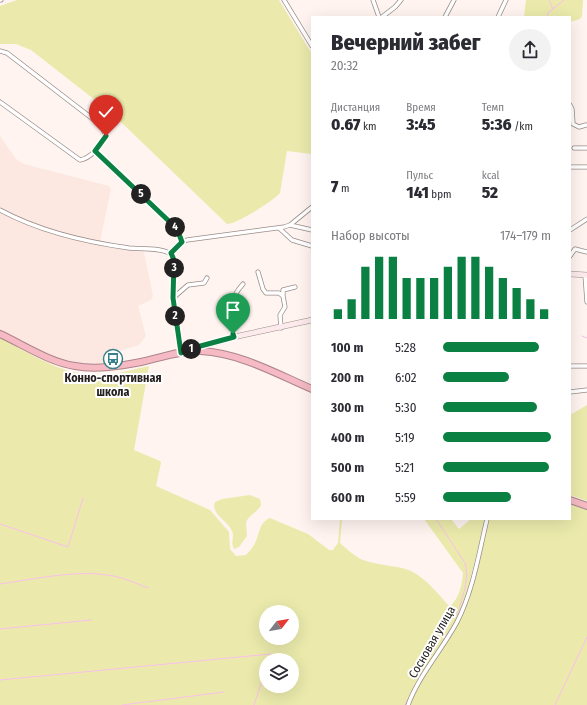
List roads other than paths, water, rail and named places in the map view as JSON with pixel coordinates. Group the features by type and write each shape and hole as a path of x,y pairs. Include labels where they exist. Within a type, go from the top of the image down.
{"highway":[{"path":"0,334 60,362 88,368 104,368 181,353 203,351 237,358 311,389"},
{"path":"571,500 587,506"}],"main road":[{"path":"571,274 586,275"},
{"path":"181,353 193,348 234,337 311,320"}],"street":[{"path":"290,0 284,1 311,44"},
{"path":"373,0 380,16"},
{"path":"382,16 395,7 401,0"},
{"path":"446,16 454,0"},
{"path":"498,16 506,0"},
{"path":"0,51 7,53 102,126 106,136 95,151 84,159 75,158 0,102"},
{"path":"571,107 572,125 579,127 586,125"},
{"path":"574,148 587,148"},
{"path":"95,151 173,225 182,242"},
{"path":"571,167 587,167"},
{"path":"171,253 182,242 187,240 279,228 290,225 311,208"},
{"path":"0,210 33,225 65,236 129,248 165,250 171,253 174,260 173,298 181,353"},
{"path":"571,229 587,219"},
{"path":"290,225 311,230"},
{"path":"279,228 292,240 311,246"},
{"path":"571,255 575,249 587,252"},
{"path":"258,272 263,289 266,293 279,293 283,296"},
{"path":"586,275 587,302"},
{"path":"173,298 188,285 204,283 207,278"},
{"path":"234,337 230,320 231,302 233,296 243,284"},
{"path":"281,328 280,315 285,307 283,290 295,287"},
{"path":"571,366 587,366"},
{"path":"571,392 587,390"},
{"name":"Сосновая улица","path":"408,705 429,666 457,622 463,609 488,520"}],"waterway":[{"path":"549,0 553,9"},
{"path":"547,16 548,13 564,0"},
{"path":"582,336 587,338"},
{"path":"0,524 68,547 83,498"},
{"path":"437,520 465,563 467,576 457,615"},
{"path":"0,584 71,574 99,574 117,577 148,588"},
{"path":"0,629 91,620"},
{"path":"435,654 452,627"},
{"path":"555,705 587,637"},
{"path":"0,680 259,655"},
{"path":"405,705 415,686"},
{"path":"254,705 259,690"},
{"path":"122,705 224,692"}],"place":[{"name":"Конно-спортивная школа","path":"113,359"}]}
